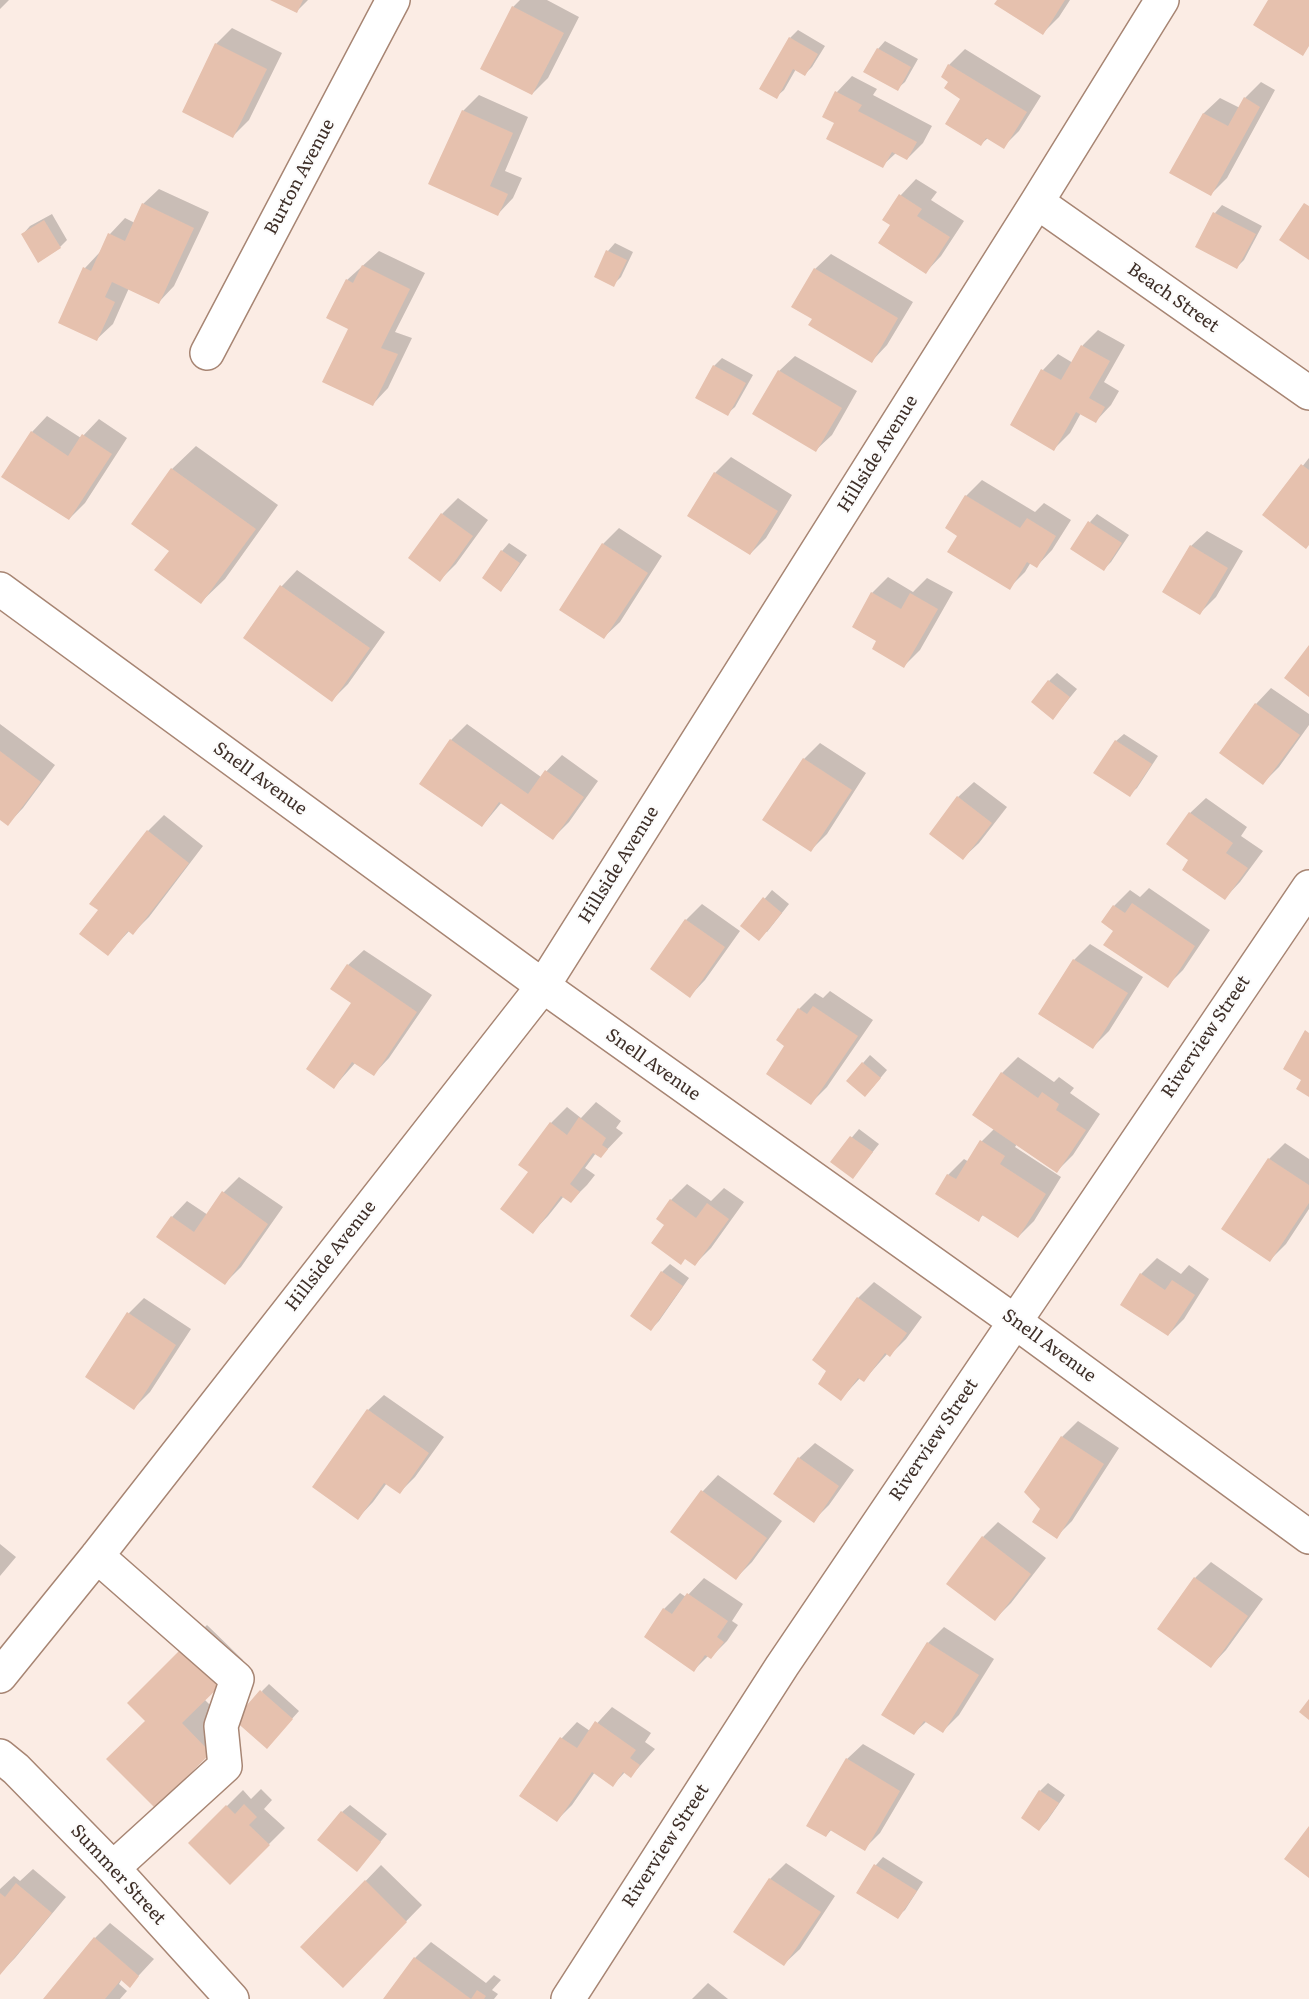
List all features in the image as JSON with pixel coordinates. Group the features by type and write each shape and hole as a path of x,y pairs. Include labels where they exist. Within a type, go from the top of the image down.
{"street":[{"name":"Burton Avenue","path":"207,354 393,0"},
{"name":"Hillside Avenue","path":"0,1676 97,1556 543,986 1162,0"},
{"name":"Beach Street","path":"1037,202 1309,393"},
{"name":"Snell Avenue","path":"0,590 543,986 1014,1321 1309,1537"},
{"name":"Riverview Street","path":"568,1999 782,1666 1309,887"},
{"path":"97,1556 237,1679 221,1726 225,1766 113,1868"},
{"name":"Summer Street","path":"0,1756 16,1768 113,1868 214,1992"}],"building":[{"path":"270,0 303,0 297,13"},
{"path":"997,0 1065,0 1043,35 994,4"},
{"path":"1268,0 1309,0 1309,46 1303,56 1253,25"},
{"path":"512,6 564,33 532,95 480,69"},
{"path":"789,37 818,54 805,76 793,69 777,99 759,89"},
{"path":"215,43 267,69 233,138 182,112"},
{"path":"877,48 911,67 898,91 863,72"},
{"path":"948,64 1027,112 1004,149 986,138 981,146 945,124 960,99 944,88 948,82 941,77"},
{"path":"835,91 862,105 858,111 917,142 907,160 892,152 883,168 826,139 834,123 822,117"},
{"path":"1244,97 1260,107 1211,196 1169,173 1203,113 1228,126"},
{"path":"462,110 513,133 490,186 508,194 498,216 428,184"},
{"path":"899,194 922,209 917,216 950,237 926,274 878,243 890,225 882,220"},
{"path":"142,203 194,228 159,304 112,282 105,297 115,302 97,341 58,323 83,267 91,271 108,233 125,241"},
{"path":"1304,203 1309,206 1309,260 1279,240"},
{"path":"1213,212 1256,234 1237,269 1195,247"},
{"path":"44,220 61,248 38,263 21,234"},
{"path":"606,250 627,260 614,287 594,277"},
{"path":"362,265 410,289 381,348 398,354 373,406 322,382 348,329 326,318 346,279 353,283"},
{"path":"814,268 898,318 872,363 808,325 812,319 791,307"},
{"path":"1081,345 1110,361 1089,398 1105,407 1096,423 1076,412 1054,451 1010,425 1041,369 1061,380"},
{"path":"713,365 746,383 728,416 695,398"},
{"path":"778,370 842,408 816,452 752,414"},
{"path":"31,431 68,456 82,434 112,454 69,520 1,477"},
{"path":"1301,464 1309,470 1309,545 1306,549 1262,515"},
{"path":"171,468 256,529 201,604 154,570 169,551 131,524"},
{"path":"714,472 778,511 750,555 687,516"},
{"path":"965,495 1020,528 1027,518 1056,536 1037,568 1027,562 1010,590 947,552 957,536 945,528"},
{"path":"441,513 473,536 440,582 408,558"},
{"path":"1088,521 1122,543 1104,571 1070,549"},
{"path":"602,543 648,573 604,639 559,610"},
{"path":"1190,545 1228,568 1200,615 1162,592"},
{"path":"501,550 520,563 501,592 482,578"},
{"path":"280,585 370,648 332,702 243,638"},
{"path":"871,592 901,609 910,593 938,609 904,668 872,649 876,641 852,627"},
{"path":"1309,645 1309,697 1284,678"},
{"path":"1048,680 1070,697 1053,720 1031,702"},
{"path":"1255,703 1300,735 1263,785 1219,753"},
{"path":"450,739 528,794 545,770 584,797 553,840 499,802 482,827 419,784"},
{"path":"1115,740 1152,764 1130,797 1093,773"},
{"path":"0,751 41,782 8,826 0,820"},
{"path":"803,758 852,790 811,852 762,820"},
{"path":"957,796 992,823 963,860 929,834"},
{"path":"1189,812 1233,843 1226,853 1248,868 1225,900 1182,870 1188,860 1166,844"},
{"path":"147,830 189,863 133,935 128,931 108,956 79,934 98,910 89,904"},
{"path":"763,897 782,913 759,941 740,926"},
{"path":"1132,903 1195,946 1168,988 1103,945 1113,931 1101,922 1113,905 1125,913"},
{"path":"685,919 725,947 690,998 650,969"},
{"path":"1073,959 1128,993 1093,1049 1038,1014"},
{"path":"347,964 417,1012 374,1076 352,1062 334,1089 306,1069 351,1003 330,989"},
{"path":"813,1006 858,1036 811,1105 766,1074 784,1046 776,1040 798,1008 807,1014"},
{"path":"1305,1030 1309,1033 1309,1097 1296,1089 1301,1080 1283,1069"},
{"path":"862,1062 881,1078 865,1097 846,1081"},
{"path":"1001,1072 1038,1098 1042,1092 1059,1104 1056,1110 1086,1130 1057,1173 972,1115"},
{"path":"579,1117 606,1138 602,1145 608,1149 601,1158 593,1153 570,1184 580,1192 571,1203 561,1196 533,1234 500,1209 528,1172 518,1165 550,1122 567,1135"},
{"path":"850,1136 873,1152 853,1179 830,1162"},
{"path":"980,1140 1005,1156 1000,1164 1046,1194 1018,1238 982,1215 979,1222 935,1194 947,1174 956,1179"},
{"path":"1268,1158 1309,1185 1309,1203 1270,1262 1221,1229"},
{"path":"222,1191 268,1224 225,1285 156,1237 171,1216 194,1232"},
{"path":"670,1199 696,1218 707,1203 729,1219 695,1266 685,1259 681,1265 651,1243 664,1225 656,1219"},
{"path":"661,1271 683,1286 651,1331 630,1316"},
{"path":"1140,1273 1165,1290 1172,1280 1195,1295 1168,1336 1120,1305"},
{"path":"857,1297 907,1333 890,1357 885,1353 864,1382 858,1378 841,1401 818,1384 826,1371 812,1360"},
{"path":"127,1312 176,1345 134,1410 85,1377"},
{"path":"367,1409 429,1453 400,1494 384,1483 358,1520 312,1487"},
{"path":"1061,1436 1104,1464 1057,1539 1032,1522 1040,1509 1024,1492"},
{"path":"798,1457 839,1486 814,1523 773,1494"},
{"path":"701,1490 767,1538 736,1580 670,1532"},
{"path":"982,1536 1031,1574 995,1621 946,1584"},
{"path":"1194,1577 1248,1616 1211,1668 1157,1629"},
{"path":"687,1593 728,1621 717,1637 724,1642 711,1659 705,1655 694,1672 644,1637 663,1608 672,1614"},
{"path":"927,1642 979,1675 943,1733 924,1721 914,1735 881,1715"},
{"path":"183,1647 221,1685 182,1723 211,1753 155,1808 106,1759 145,1721 127,1703"},
{"path":"260,1690 293,1719 267,1749 234,1720"},
{"path":"1309,1699 1309,1720 1299,1712"},
{"path":"595,1721 636,1750 630,1758 640,1765 631,1778 623,1772 613,1787 592,1772 557,1822 519,1796 560,1737 577,1748"},
{"path":"846,1758 900,1791 865,1851 830,1830 826,1837 806,1826"},
{"path":"1039,1790 1059,1803 1039,1831 1021,1818"},
{"path":"244,1804 257,1817 249,1825 270,1845 230,1885 188,1843 226,1805 235,1814"},
{"path":"341,1811 381,1842 357,1872 317,1840"},
{"path":"1309,1826 1309,1878 1284,1859"},
{"path":"874,1864 917,1891 898,1919 856,1893"},
{"path":"769,1878 821,1912 784,1966 733,1932"},
{"path":"365,1880 407,1922 343,1988 300,1947"},
{"path":"16,1883 52,1913 0,1975 0,1893 5,1897"},
{"path":"94,1937 139,1976 130,1988 121,1980 105,1999 43,1999"},
{"path":"414,1957 471,1999 383,1999"},
{"path":"477,1990 486,1996 484,1999 471,1999"}]}
